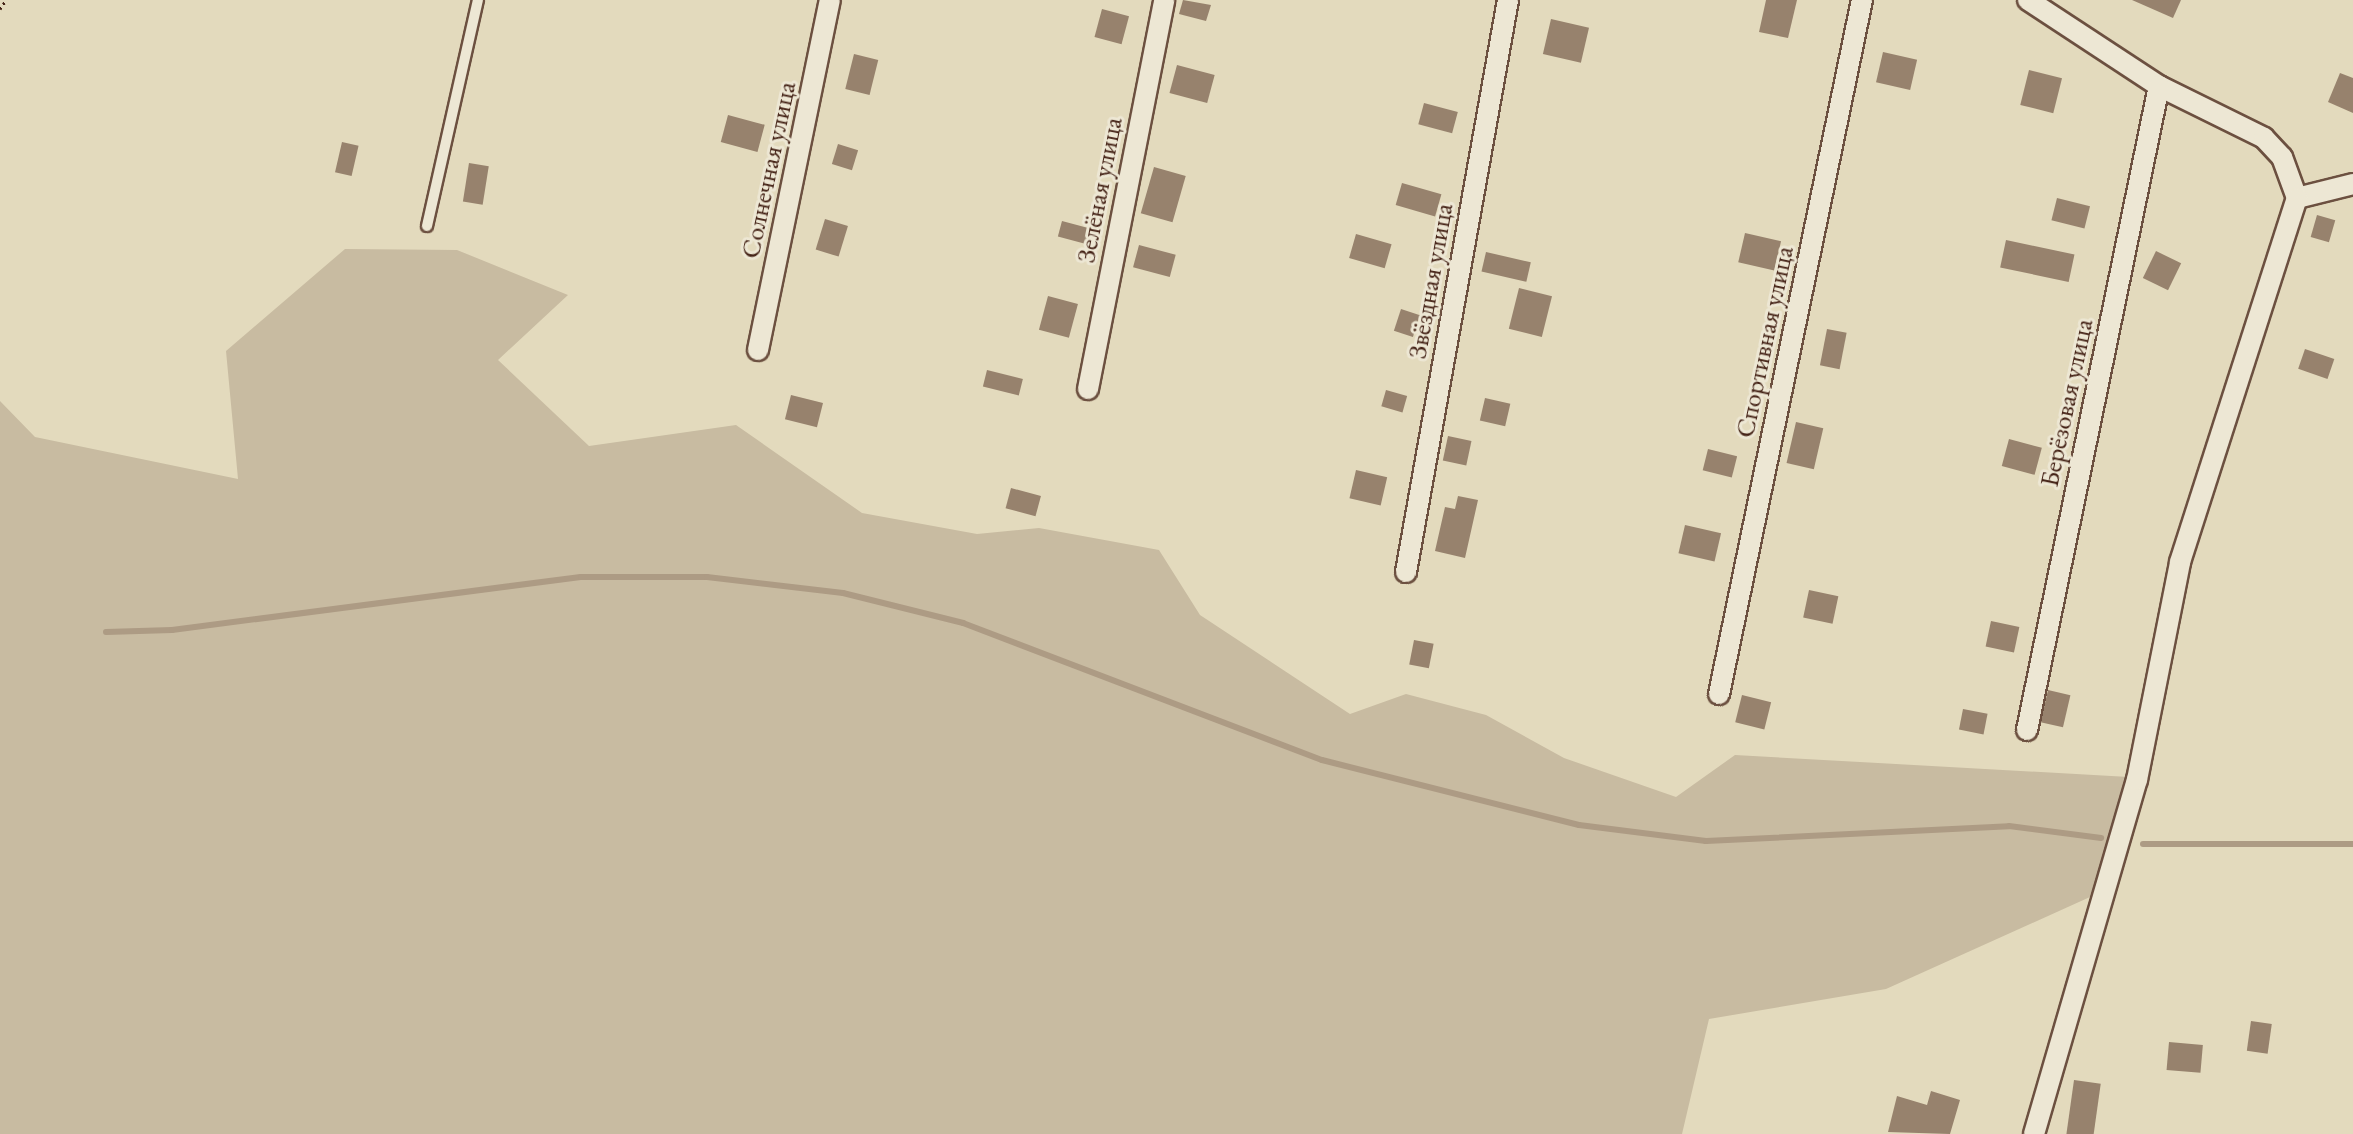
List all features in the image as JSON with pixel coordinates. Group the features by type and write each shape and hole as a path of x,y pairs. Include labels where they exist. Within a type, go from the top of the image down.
{"street":[{"name":"Солнечная улица","path":"758,350 830,0"},
{"name":"Зелёная улица","path":"1088,389 1164,0"},
{"name":"Звёздная улица","path":"1406,572 1508,0"},
{"name":"Спортивная улица","path":"1719,694 1862,0"},
{"path":"2028,0 2159,86 2264,138 2282,157 2297,198 2180,562 2137,780 2034,1134"},
{"name":"Берёзовая улица","path":"2027,730 2159,86"},
{"path":"2297,198 2353,184"}],"lane":[{"path":"427,226 478,0"}],"path":[{"path":"0,9 6,0"}],"shaded area":[{"path":"345,249 457,250 568,295 498,360 589,446 736,425 862,513 977,534 1039,528 1159,550 1200,615 1350,714 1406,694 1486,715 1564,758 1676,797 1735,755 2129,777 2090,897 1886,989 1709,1019 1682,1134 0,1134 0,401 35,437 238,479 226,351"}],"building":[{"path":"1183,0 1211,5 1206,21 1179,14"},
{"path":"1766,0 1797,0 1788,38 1759,32"},
{"path":"2132,0 2181,0 2173,18"},
{"path":"1102,9 1129,16 1122,44 1094,37"},
{"path":"1551,19 1589,28 1581,63 1543,54"},
{"path":"1883,52 1917,60 1910,90 1876,82"},
{"path":"854,54 878,60 870,95 845,89"},
{"path":"1177,65 1215,75 1207,103 1169,93"},
{"path":"2029,70 2062,78 2053,113 2020,105"},
{"path":"2340,73 2353,78 2353,113 2328,102"},
{"path":"1424,103 1458,112 1452,133 1418,124"},
{"path":"728,115 765,125 757,152 721,142"},
{"path":"342,142 359,146 352,176 335,172"},
{"path":"838,144 858,150 852,170 832,164"},
{"path":"469,163 489,166 483,205 463,202"},
{"path":"1154,167 1186,176 1172,222 1141,213"},
{"path":"1402,183 1441,194 1435,216 1396,205"},
{"path":"2057,198 2090,206 2084,229 2051,220"},
{"path":"2317,215 2335,220 2329,242 2311,237"},
{"path":"825,219 848,226 839,257 816,250"},
{"path":"1062,221 1092,229 1088,244 1058,236"},
{"path":"1745,233 1781,241 1774,271 1738,262"},
{"path":"1356,234 1392,244 1385,268 1349,258"},
{"path":"2006,240 2074,255 2069,282 2000,267"},
{"path":"1139,245 1176,255 1170,277 1133,267"},
{"path":"2156,251 2181,263 2168,290 2143,278"},
{"path":"1486,252 1531,262 1526,282 1482,271"},
{"path":"1519,288 1552,296 1542,337 1509,329"},
{"path":"1048,296 1078,304 1069,338 1039,330"},
{"path":"1401,309 1420,315 1413,337 1394,331"},
{"path":"1827,329 1847,333 1840,369 1820,365"},
{"path":"2305,349 2334,359 2327,379 2298,369"},
{"path":"987,370 1023,379 1019,395 983,386"},
{"path":"1386,390 1407,396 1402,412 1381,406"},
{"path":"791,395 823,403 817,427 785,419"},
{"path":"1485,398 1510,404 1505,426 1480,420"},
{"path":"1796,422 1823,428 1814,469 1787,463"},
{"path":"1448,436 1471,441 1466,465 1443,460"},
{"path":"2009,439 2042,448 2035,475 2002,466"},
{"path":"1708,449 1737,456 1732,478 1703,470"},
{"path":"1356,470 1387,477 1381,505 1349,498"},
{"path":"1011,488 1041,496 1036,516 1006,508"},
{"path":"1458,496 1478,500 1465,558 1435,551 1445,507 1455,509"},
{"path":"1685,525 1721,533 1715,562 1678,553"},
{"path":"1809,590 1838,596 1833,624 1803,617"},
{"path":"1991,621 2019,627 2014,652 1986,646"},
{"path":"1414,640 1434,644 1429,668 1409,665"},
{"path":"2048,690 2070,695 2063,727 2041,722"},
{"path":"1742,695 1771,702 1764,729 1735,722"},
{"path":"1963,709 1988,714 1984,734 1959,730"},
{"path":"2251,1021 2272,1024 2268,1054 2247,1051"},
{"path":"2169,1042 2203,1045 2200,1073 2167,1070"},
{"path":"2074,1080 2101,1084 2094,1134 2066,1134"},
{"path":"1931,1091 1960,1100 1950,1134 1888,1132 1897,1096 1927,1105"}],"waterway":[{"path":"106,632 172,630 581,577 707,577 843,593 963,623 1322,760 1579,825 1706,841 2009,826 2101,838"},
{"path":"2143,844 2353,844"}]}
